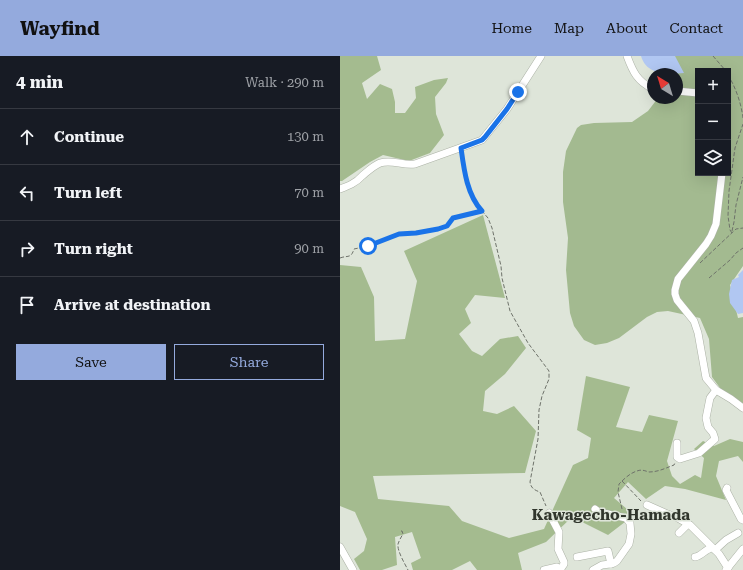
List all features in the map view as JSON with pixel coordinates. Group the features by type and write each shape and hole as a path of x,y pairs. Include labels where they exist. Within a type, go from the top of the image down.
{"street":[{"path":"340,189 356,181 373,167 383,162 392,161 410,165 482,140 507,109 541,56"},
{"path":"627,56 638,79 647,85"},
{"path":"683,92 695,93"},
{"path":"722,176 716,224 706,244 678,279 675,294 694,321 698,333 706,378 716,390 743,408"},
{"path":"677,443 677,457 680,459 699,453 715,439 713,433 708,427 706,418 710,398 716,390"},
{"path":"727,488 727,492 741,519 743,520"},
{"path":"647,505 665,514 676,517 688,524 714,549 722,559 727,569 743,549"},
{"path":"593,570 602,565 614,563 630,542 631,534 630,523 627,519 599,512 595,509"},
{"path":"544,570 557,566 560,570 564,564 558,549 559,532 549,513"},
{"path":"679,533 688,524"},
{"path":"695,557 698,557 708,549 714,549 738,533"},
{"path":"340,547 353,570"},
{"path":"577,557 608,551 611,564"}],"path":[{"path":"712,56 723,68"},
{"path":"731,80 742,110 743,118"},
{"path":"731,232 728,216 729,191 735,148 743,124"},
{"path":"461,148 470,191 475,203 488,218 492,228 510,311 528,343 549,370 549,379 542,396 539,410 538,439 530,482 531,487 535,491 540,492 549,513"},
{"path":"731,232 743,177"},
{"path":"340,258 351,256 354,249 368,246 399,234 438,229 447,226 453,218 482,211"},
{"path":"690,264 693,266 698,264 731,232 736,229 743,228"},
{"path":"709,278 743,248"},
{"path":"624,518 618,492 619,484 631,474 638,471 643,470 649,472 674,465 679,458"},
{"path":"622,481 639,499 647,505"},
{"path":"401,531 403,534 398,547 408,570"}],"green space":[{"path":"340,56 377,56 381,70 362,83 367,99 380,84 392,89 395,102 395,113 405,113 416,98 415,87 434,80 448,78 435,97 436,114 444,135 430,153 409,161 383,155 340,181"},
{"path":"657,56 743,56 743,266 730,285 738,318 743,317 743,410 729,400 712,377 709,339 700,318 668,311 657,312 647,317 619,338 607,343 595,345 584,340 574,326 570,313 566,270 568,238 563,202 563,172 566,151 577,128 581,125 594,123 632,122 648,111 653,104 683,104 683,68 658,68"},
{"path":"483,215 505,298 475,295 465,309 471,323 459,334 472,351 482,356 500,339 518,336 526,348 505,374 485,391 483,411 497,414 514,406 536,431 525,473 373,476 378,499 449,506 462,521 509,538 544,529 573,465 588,458 591,438 577,430 586,376 630,387 616,427 642,432 649,415 678,421 667,461 672,476 680,484 695,475 701,478 704,458 694,449 703,441 714,446 730,439 743,442 743,462 738,456 719,461 716,476 726,500 685,489 665,486 646,499 628,482 614,498 634,515 608,535 572,517 546,542 518,553 522,570 477,570 470,561 452,570 413,570 411,563 421,558 412,532 395,537 397,565 382,570 360,570 354,559 364,551 367,539 355,512 340,506 340,265 361,267 374,297 375,341 405,339 417,281 404,251"}],"water":[{"path":"641,56 675,56 681,68 650,68 644,63"},
{"path":"743,270 743,313 738,314 730,303 729,294 732,280 739,277 738,275"}],"district":[{"name":"Kawagecho-Hamada","path":"611,515"}],"route":[{"path":"368,246 399,234 438,229 447,226 453,218 482,211 475,203 470,191 461,148 482,140 507,109 518,92"}]}
